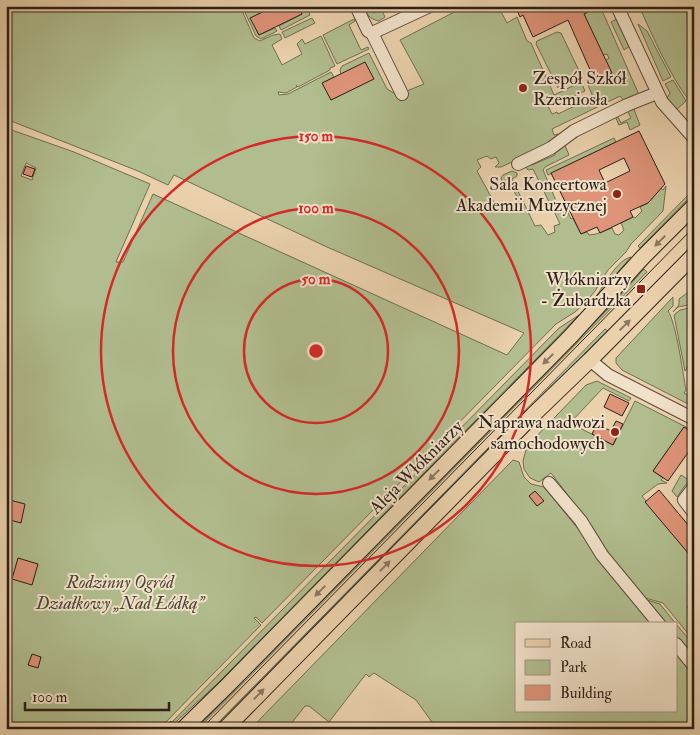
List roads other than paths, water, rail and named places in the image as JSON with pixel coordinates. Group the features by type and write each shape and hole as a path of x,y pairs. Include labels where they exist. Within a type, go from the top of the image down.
{"main road":[{"name":"Aleja Włókniarzy","path":"182,729 227,686 571,336 694,206"},
{"path":"225,729 533,415 694,255"}],"street":[{"path":"356,6 368,31 372,33 402,94"},
{"path":"372,33 430,6"},
{"path":"618,6 657,93 666,108 694,138"},
{"path":"518,164 551,148 574,131 627,105 657,93"},
{"path":"590,360 608,375 694,419"},
{"path":"549,483 581,521 602,555 657,622"},
{"path":"694,487 684,500 694,513"},
{"path":"678,646 694,666"}],"tram line":[{"path":"201,729 694,227"}],"place":[{"name":"Zespół Szkół Rzemiosła","path":"523,88"},
{"name":"Sala Koncertowa Akademii Muzycznej","path":"617,194"},
{"name":"Włókniarzy - Żubardzka","path":"641,289"},
{"name":"Naprawa nadwozi samochodowych","path":"615,432"}],"park label":[{"name":"Rodzinny Ogród Działkowy „Nad Łódką”","path":"120,592"}]}
